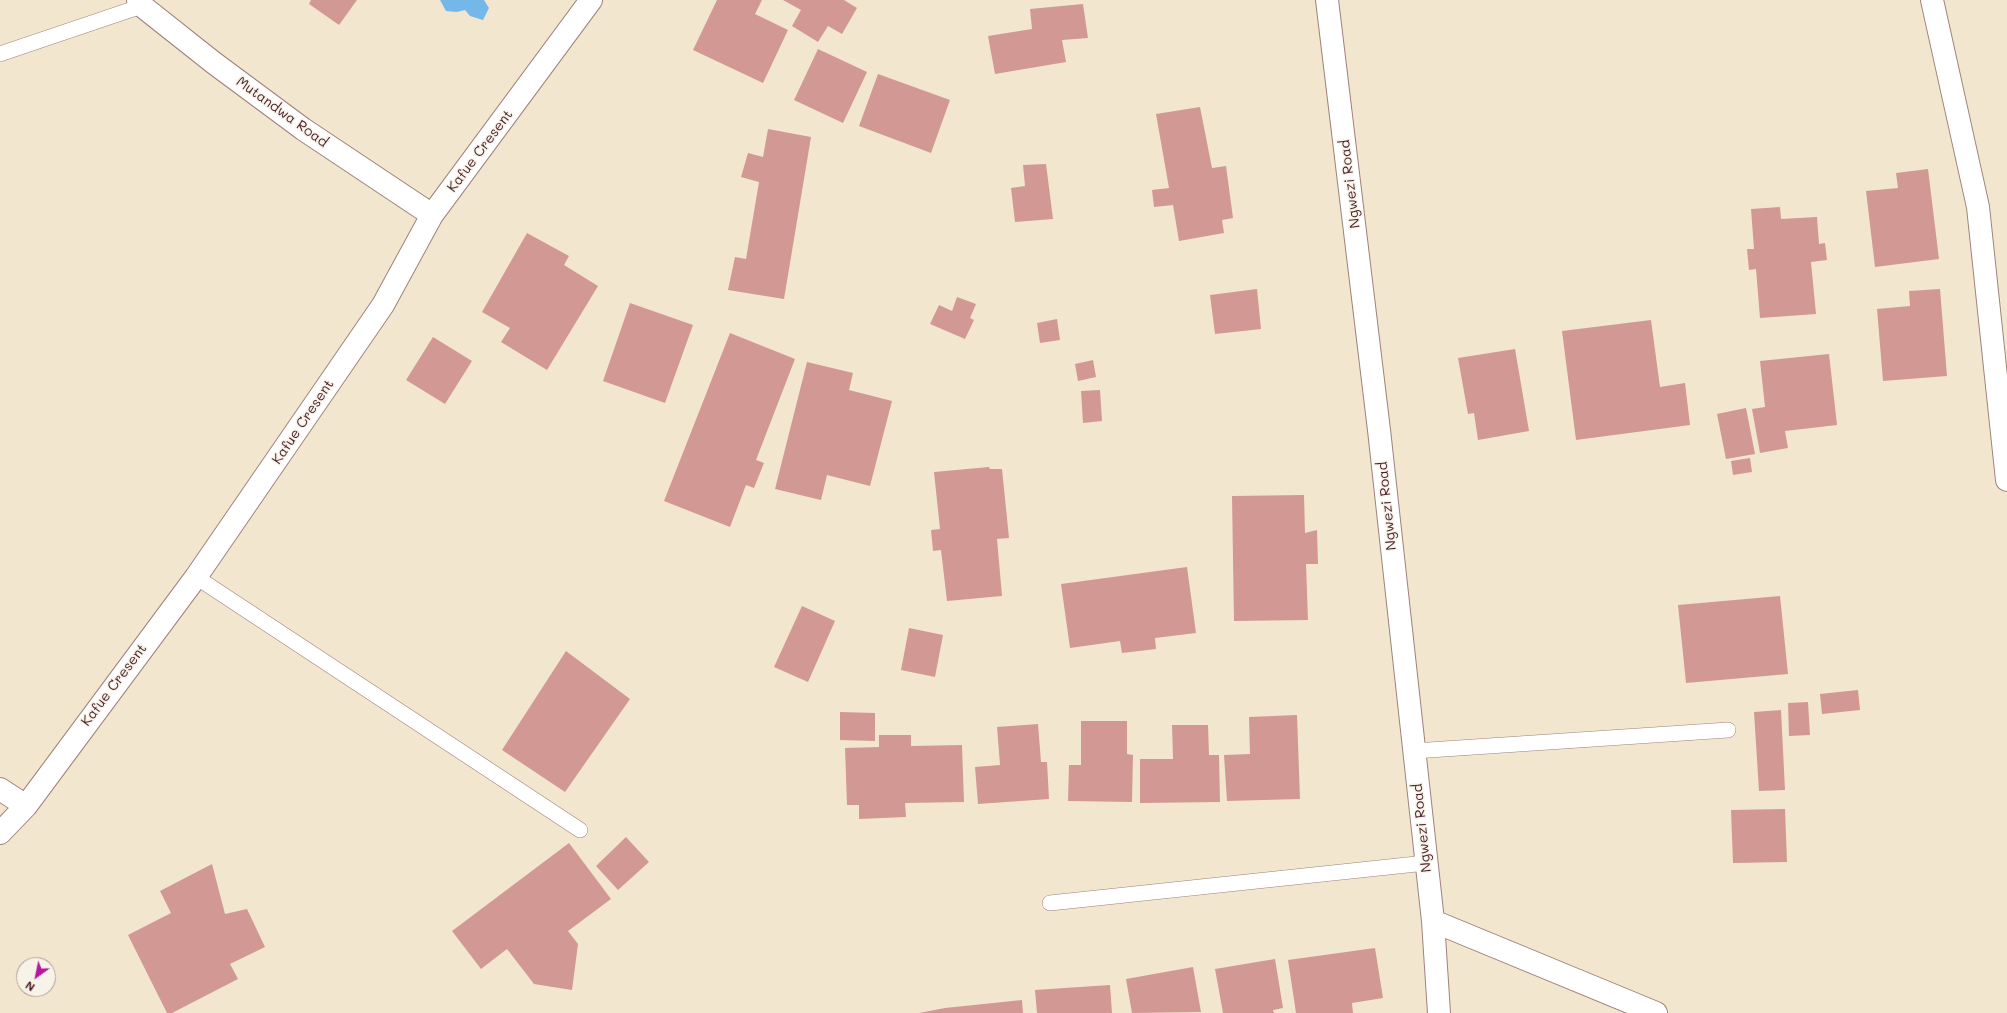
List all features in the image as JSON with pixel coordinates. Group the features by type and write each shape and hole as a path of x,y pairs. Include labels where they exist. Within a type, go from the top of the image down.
{"street":[{"name":"Kafue Cresent","path":"0,833 26,806 196,577 383,305 432,215 591,0"},
{"name":"Ngwezi Road","path":"1327,0 1379,430 1433,921 1439,1013"},
{"path":"1932,0 1978,207 2007,480"},
{"name":"Mutandwa Road","path":"140,3 214,63 304,129 432,215"},
{"path":"0,789 26,806"},
{"path":"1433,921 1656,1013"}],"lane":[{"path":"0,54 140,3"},
{"path":"196,577 580,830"},
{"path":"1414,751 1728,730"},
{"path":"1050,903 1426,863"}],"water":[{"path":"440,0 484,0 489,8 483,20 470,16 465,10 457,12 446,11"}],"building":[{"path":"311,0 357,0 339,25 309,4"},
{"path":"717,0 762,0 755,14 788,30 763,83 693,50"},
{"path":"783,0 844,0 857,8 842,34 828,26 818,42 792,26 801,10"},
{"path":"1083,4 1088,38 1062,40 1066,62 995,74 988,36 1032,29 1030,9"},
{"path":"818,49 867,72 843,123 794,100"},
{"path":"878,74 950,100 931,153 859,126"},
{"path":"1200,107 1212,168 1226,166 1233,218 1222,220 1224,233 1179,241 1173,205 1154,207 1152,190 1169,188 1156,114"},
{"path":"768,129 811,137 784,299 728,290 735,257 746,259 759,182 741,177 748,153 763,157"},
{"path":"1046,164 1053,219 1015,222 1011,188 1025,186 1023,165"},
{"path":"1928,169 1939,259 1875,267 1866,191 1898,188 1896,173"},
{"path":"1780,207 1781,219 1817,217 1819,244 1825,243 1827,260 1811,262 1816,314 1760,318 1756,269 1749,270 1747,249 1754,249 1751,209"},
{"path":"527,233 569,256 564,265 598,286 547,370 501,342 510,328 482,312"},
{"path":"1257,289 1261,329 1215,334 1210,295"},
{"path":"1940,289 1947,376 1883,381 1877,309 1910,306 1909,291"},
{"path":"957,297 976,304 970,318 974,320 965,339 930,324 939,305 952,311"},
{"path":"630,303 693,325 665,403 603,381"},
{"path":"1057,319 1060,340 1040,343 1037,323"},
{"path":"1651,320 1660,387 1685,383 1690,425 1576,440 1562,331"},
{"path":"730,333 795,359 756,460 764,463 754,488 746,485 730,527 664,501"},
{"path":"433,337 472,361 445,404 406,380"},
{"path":"1515,349 1529,431 1478,440 1474,413 1468,414 1458,358"},
{"path":"1829,354 1837,425 1785,431 1788,448 1760,453 1752,409 1765,407 1760,361"},
{"path":"1093,360 1096,377 1078,381 1075,364"},
{"path":"807,362 853,373 849,390 892,401 870,486 827,475 821,500 775,489"},
{"path":"1100,390 1102,421 1083,423 1081,391"},
{"path":"1746,408 1755,454 1726,459 1717,414"},
{"path":"1750,458 1752,472 1733,475 1731,461"},
{"path":"989,467 990,469 1002,469 1009,538 997,539 1002,596 947,601 941,550 933,551 931,530 940,529 934,472"},
{"path":"1304,495 1305,533 1317,530 1318,564 1306,564 1308,620 1234,621 1232,496"},
{"path":"1187,567 1196,633 1155,638 1156,649 1122,653 1120,641 1070,648 1061,584"},
{"path":"1780,596 1788,674 1686,683 1678,605"},
{"path":"802,606 835,621 808,682 774,667"},
{"path":"909,628 943,635 935,677 901,670"},
{"path":"566,651 630,699 565,792 502,750"},
{"path":"1858,690 1860,710 1822,714 1820,694"},
{"path":"1808,702 1810,735 1789,736 1788,703"},
{"path":"1781,710 1785,790 1759,791 1754,712"},
{"path":"840,712 875,713 875,741 840,740"},
{"path":"1297,715 1300,799 1227,801 1224,755 1250,754 1249,717"},
{"path":"1081,721 1127,721 1127,754 1133,755 1132,802 1068,801 1069,765 1081,765"},
{"path":"1038,724 1041,762 1047,762 1049,799 978,804 975,767 1000,765 997,727"},
{"path":"1172,725 1208,725 1209,755 1219,755 1220,802 1140,803 1140,759 1173,759"},
{"path":"879,735 911,735 911,746 962,745 964,802 905,803 906,817 859,819 859,805 847,805 845,748 879,747"},
{"path":"1785,809 1787,862 1733,863 1731,810"},
{"path":"626,837 649,862 618,890 596,866"},
{"path":"569,843 611,899 568,931 578,944 572,990 534,984 507,949 481,969 452,931"},
{"path":"212,864 225,914 247,909 265,947 230,964 238,979 172,1013 167,1013 128,935 171,913 160,891"},
{"path":"1375,948 1383,998 1352,1003 1353,1013 1296,1013 1288,960"},
{"path":"1275,959 1283,1008 1273,1010 1274,1013 1223,1013 1215,969"},
{"path":"1193,967 1201,1012 1132,1013 1126,979"},
{"path":"1110,985 1112,1013 1037,1013 1035,990"},
{"path":"1022,1000 1023,1013 919,1013 945,1008"}]}
